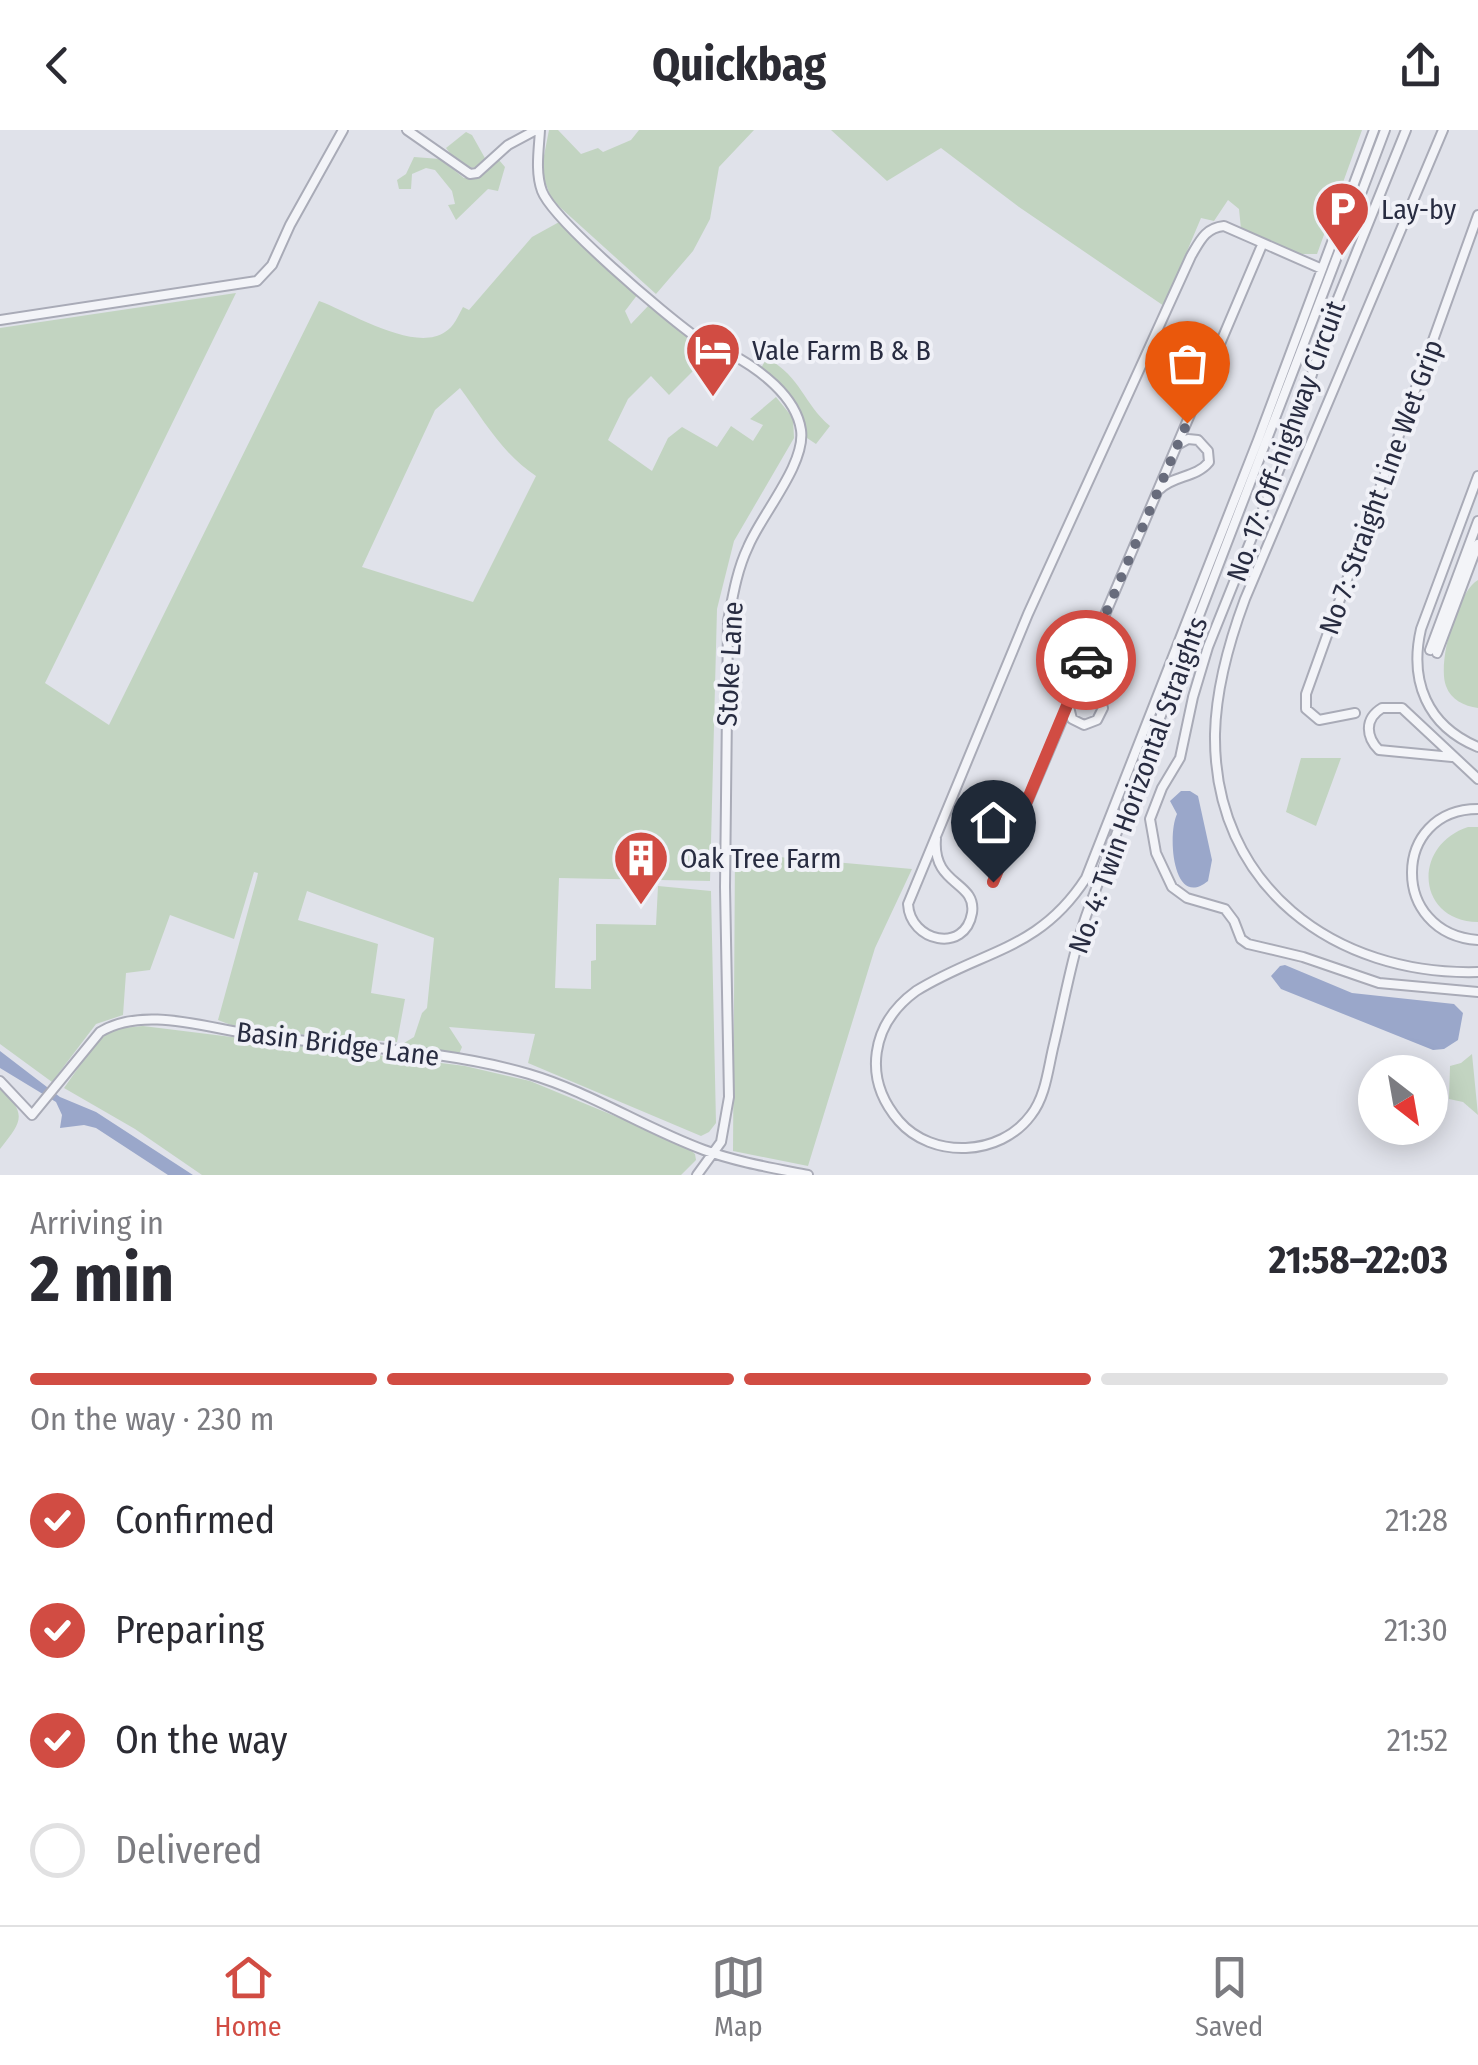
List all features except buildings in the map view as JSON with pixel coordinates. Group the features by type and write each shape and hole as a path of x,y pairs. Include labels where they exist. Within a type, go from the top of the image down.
{"street":[{"path":"0,320 257,281 272,265 342,130"},
{"path":"407,130 470,174 477,173 524,134 538,130"},
{"name":"Stoke Lane","path":"538,130 538,180 552,210 699,340 727,351 760,372 784,396 801,428 801,446 794,465 760,520 746,552 728,620 725,887 729,1097 724,1133 715,1153"},
{"name":"No. 4: Twin Horizontal Straights","path":"1374,130 1086,878 1068,904 1042,928 1007,950 916,991 903,1000 884,1026 874,1058 877,1079 885,1102 912,1135 944,1148 993,1144 1024,1123 1042,1096 1088,909 1385,130"},
{"name":"No. 17: Off-highway Circuit","path":"1406,130 1328,323 1293,435 1208,647 1180,758 1154,804 1150,832 1172,887 1187,898 1225,909 1241,939 1248,944 1303,957 1379,983 1478,992"},
{"path":"1443,130 1245,599 1218,698 1216,756 1226,812 1241,848 1268,888 1304,923 1343,946 1386,962 1433,971 1478,972"},
{"name":"No 7: Straight Line Wet Grip","path":"1354,714 1318,720 1306,709 1306,694 1478,215"},
{"path":"936,838 940,869 966,892 972,904 963,931 942,939 922,933 907,910 936,838 1028,614 1204,235 1224,226 1322,269"},
{"path":"993,882 1262,245"},
{"path":"1151,507 1164,484 1200,472 1209,462 1208,450 1198,440 1188,438 1177,446"},
{"path":"1478,476 1421,629 1416,656 1420,688 1428,707 1449,732 1478,747"},
{"path":"1478,521 1434,652 1478,544"},
{"path":"1071,699 1070,715 1078,724 1092,723 1101,714 1102,704 1088,674 1090,650"},
{"path":"1452,757 1379,750 1368,734 1369,723 1382,708 1402,708 1478,778"},
{"path":"1478,809 1447,815 1430,827 1418,844 1411,884 1418,906 1432,924 1452,936 1478,940"},
{"name":"Basin Bridge Lane","path":"0,1082 32,1115 100,1032 112,1024 163,1020 259,1036 393,1047 526,1073 605,1103 715,1153 806,1175"},
{"path":"698,1175 715,1153"}],"green space":[{"path":"549,130 558,130 581,154 598,148 603,152 631,140 639,130 754,130 719,167 710,219 693,251 656,294 552,200 541,171"},
{"path":"831,130 1362,130 1317,254 1299,254 1241,229 1239,209 1228,200 1214,221 1201,218 1164,306 1019,207 941,148 887,181"},
{"path":"466,132 472,135 486,160 478,168 460,162 446,148"},
{"path":"414,157 440,159 464,178 476,176 499,160 505,167 498,191 488,189 456,220 448,205 455,204 452,191 435,170 426,168 412,174 411,189 399,189 397,180 406,174"},
{"path":"561,221 638,294 625,311 631,324 649,305 654,306 708,349 698,366 669,395 651,376 628,399 608,440 652,471 668,438 682,427 717,447 731,426 753,441 763,425 750,419 776,397 793,418 794,438 734,541 717,609 710,881 559,878 555,988 591,989 596,924 656,925 658,886 711,891 716,1123 701,1136 528,1063 535,1034 449,1027 462,1047 459,1054 408,1046 404,1043 414,1037 427,1008 434,938 307,891 298,920 378,944 371,993 405,999 397,1042 283,1033 276,1028 254,1031 218,1020 257,878 258,873 254,872 234,939 170,915 150,970 126,973 123,1015 96,1024 52,1082 0,1044 0,328 236,293 45,683 109,725 319,301 400,334 432,337 451,327 463,307 469,310 532,237","holes":["460,388 504,447 536,476 473,602 362,567 435,410"]},
{"path":"767,358 788,374 830,426 816,444 807,438 789,400 761,368"},
{"path":"1478,580 1478,708 1463,704 1448,691 1444,661 1456,613"},
{"path":"1301,758 1341,758 1316,826 1286,812"},
{"path":"1468,827 1478,827 1478,922 1458,918 1443,909 1433,897 1429,881 1430,865 1437,850 1450,836"},
{"path":"735,853 912,869 875,948 808,1166 733,1151"},
{"path":"143,1026 465,1066 530,1081 685,1145 696,1160 681,1175 202,1175 135,1129 64,1088 102,1034"},
{"path":"1472,1054 1478,1115 1463,1102 1449,1099 1450,1066"},
{"path":"0,1086 19,1117 0,1149"}],"water":[{"path":"1181,791 1198,796 1212,860 1208,881 1196,887 1187,886 1180,878 1173,852 1177,814 1170,801"},
{"path":"1285,965 1352,993 1454,1004 1463,1013 1458,1040 1444,1049 1433,1050 1281,989 1271,976"},
{"path":"0,1051 60,1097 96,1112 193,1175 168,1175 96,1128 60,1128 62,1115 56,1102 0,1068"}],"way so far":[{"path":"1086,660 1187,423"}],"place":[{"name":"Lay-by","path":"1342,258"},
{"name":"Vale Farm B & B","path":"713,399"},
{"name":"Oak Tree Farm","path":"641,907"}],"route":[{"path":"993,882 1086,660"}]}
